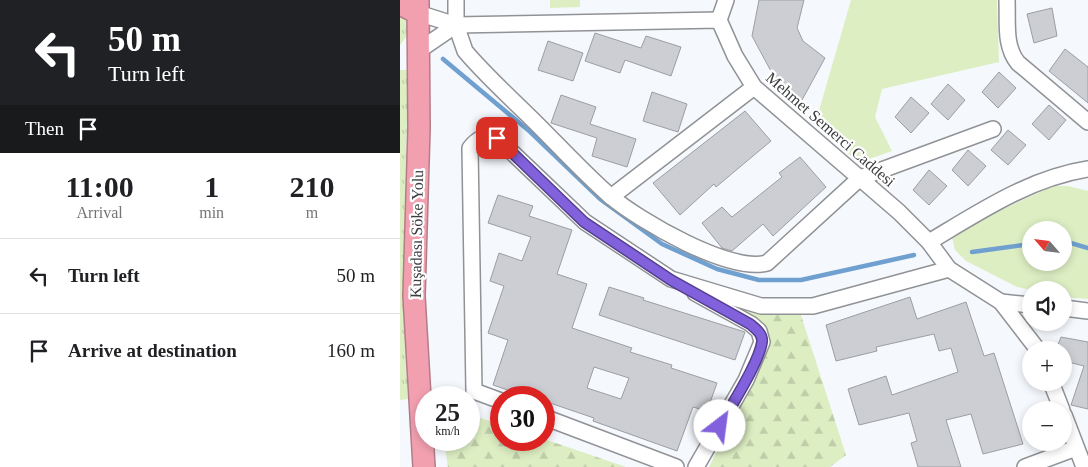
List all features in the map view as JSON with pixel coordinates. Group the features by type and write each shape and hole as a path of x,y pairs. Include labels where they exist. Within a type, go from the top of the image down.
{"highway":[{"name":"Kuşadası Söke Yolu","path":"412,6 409,55 418,128 414,296 424,467"}],"street":[{"path":"456,0 456,26 460,42 472,60 611,197 688,244 723,259 755,266 767,263 860,178 993,129"},
{"path":"412,6 456,26 719,20 726,0"},
{"path":"1008,0 1008,43 1012,55 1018,63 1088,122"},
{"name":"Mehmet Semerci Caddesi","path":"719,20 735,56 754,87 899,212 929,242 949,269 1001,302 1031,341"},
{"path":"409,55 456,26"},
{"path":"611,197 754,87"},
{"path":"490,397 474,391 470,148 476,140 488,136 497,138 584,222 671,280 750,324 759,331 762,342 746,380 696,467"},
{"path":"929,242 980,211 1035,184 1060,174 1088,169"},
{"path":"671,280 761,306 814,306 949,269"},
{"path":"1001,302 1022,304"},
{"path":"1072,309 1088,310"},
{"path":"555,421 676,467"},
{"path":"1072,437 1084,467"},
{"path":"1025,467 1076,448"}],"green space":[{"path":"550,0 580,0 580,7 550,8"},
{"path":"851,0 997,0 999,62 882,89 875,117 892,151 858,163 816,121"},
{"path":"400,13 405,18 409,33 400,45"},
{"path":"400,70 408,70 403,303 408,399 400,400"},
{"path":"1053,186 1068,186 1088,191 1088,299 1072,298 1072,281 1022,281 1022,288 1017,287 966,261 955,250 951,233"},
{"path":"718,298 799,309 846,455 830,467 709,467 771,342 764,327"},
{"path":"480,418 490,421 490,451 555,451 555,443 626,467 448,467 446,451 480,451"}],"building":[{"path":"759,0 804,0 797,28 803,41 825,58 802,100 773,75 752,36"},
{"path":"1052,8 1057,36 1034,43 1027,14"},
{"path":"595,33 641,48 646,36 681,47 671,76 625,60 620,73 585,61"},
{"path":"548,41 583,53 573,81 538,70"},
{"path":"1065,49 1088,67 1088,103 1049,71"},
{"path":"999,72 1016,88 998,108 982,92"},
{"path":"948,84 965,100 948,120 931,104"},
{"path":"652,92 687,104 678,132 643,121"},
{"path":"561,95 596,107 590,124 636,139 627,167 592,156 597,138 551,123"},
{"path":"911,97 929,113 911,133 895,117"},
{"path":"1049,105 1066,120 1049,140 1032,124"},
{"path":"745,111 771,141 716,187 714,184 680,215 653,183"},
{"path":"1008,130 1026,145 1008,165 991,150"},
{"path":"968,150 986,166 968,186 952,170"},
{"path":"800,157 826,187 773,236 763,224 732,251 722,248 702,223 722,207 732,217 782,177 779,173"},
{"path":"929,170 947,186 929,205 913,190"},
{"path":"498,195 533,206 529,216 572,230 557,274 587,284 572,328 632,348 630,352 672,365 671,368 717,383 707,411 693,407 677,451 593,421 594,418 555,405 555,386 493,385 508,340 488,333 504,286 490,281 499,253 522,261 531,237 488,223","holes":["594,367 629,378 621,399 587,388"]},
{"path":"609,287 644,298 643,300 745,332 735,360 599,315"},
{"path":"910,297 917,319 966,302 984,356 994,353 1022,444 983,454 971,414 946,420 961,467 918,467 911,443 917,441 909,413 859,425 848,389 886,376 892,395 958,372 951,348 939,351 934,334 876,347 877,351 836,361 826,325"},
{"path":"1061,337 1088,342 1088,409 1072,405 1084,366 1072,363 1072,341 1059,341"}],"waterway":[{"path":"443,59 528,130 600,199 662,244 717,269 759,280 801,280 914,255"},
{"path":"1072,243 1088,248"},
{"path":"972,252 1022,245"}],"route":[{"path":"497,138 584,222 671,280 750,324 759,331 762,342 746,380 720,426"}]}
